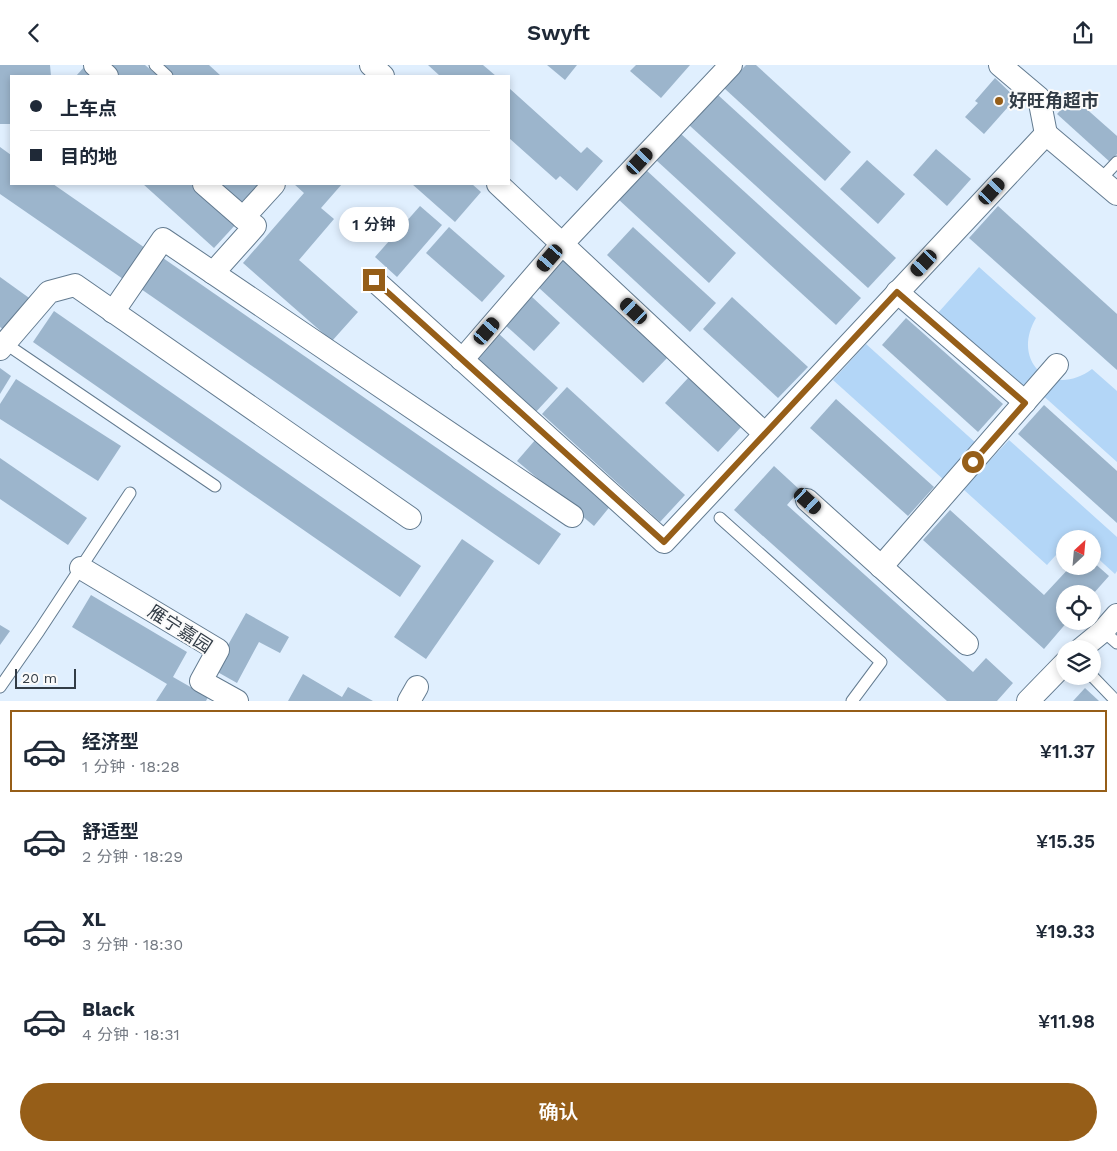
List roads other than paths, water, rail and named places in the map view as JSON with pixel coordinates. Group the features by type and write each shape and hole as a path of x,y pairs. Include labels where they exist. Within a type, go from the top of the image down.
{"street":[{"path":"95,65 106,75"},
{"path":"462,360 562,244 731,65"},
{"path":"1000,65 1039,98 1046,134 1117,194"},
{"path":"374,280 664,542 1046,134"},
{"path":"205,185 255,226 213,273"},
{"path":"243,218 273,185"},
{"path":"499,185 764,433"},
{"path":"113,312 163,239 572,516"},
{"path":"2,344 49,292 75,285 410,518"},
{"path":"897,292 1025,403"},
{"path":"881,567 1057,365"},
{"path":"808,501 967,644"},
{"name":"雁宁嘉园","path":"81,568 218,650 201,681 237,701"},
{"path":"1096,640 1112,630"},
{"path":"1028,701 1056,672"}],"lane":[{"path":"154,65 165,75"},
{"path":"1100,180 1117,162"},
{"path":"2,344 215,486"},
{"path":"0,687 130,493"},
{"path":"720,517 881,662 852,701"},
{"path":"1101,685 1116,701"}],"place":[{"name":"好旺角超市","path":"999,101"}]}
